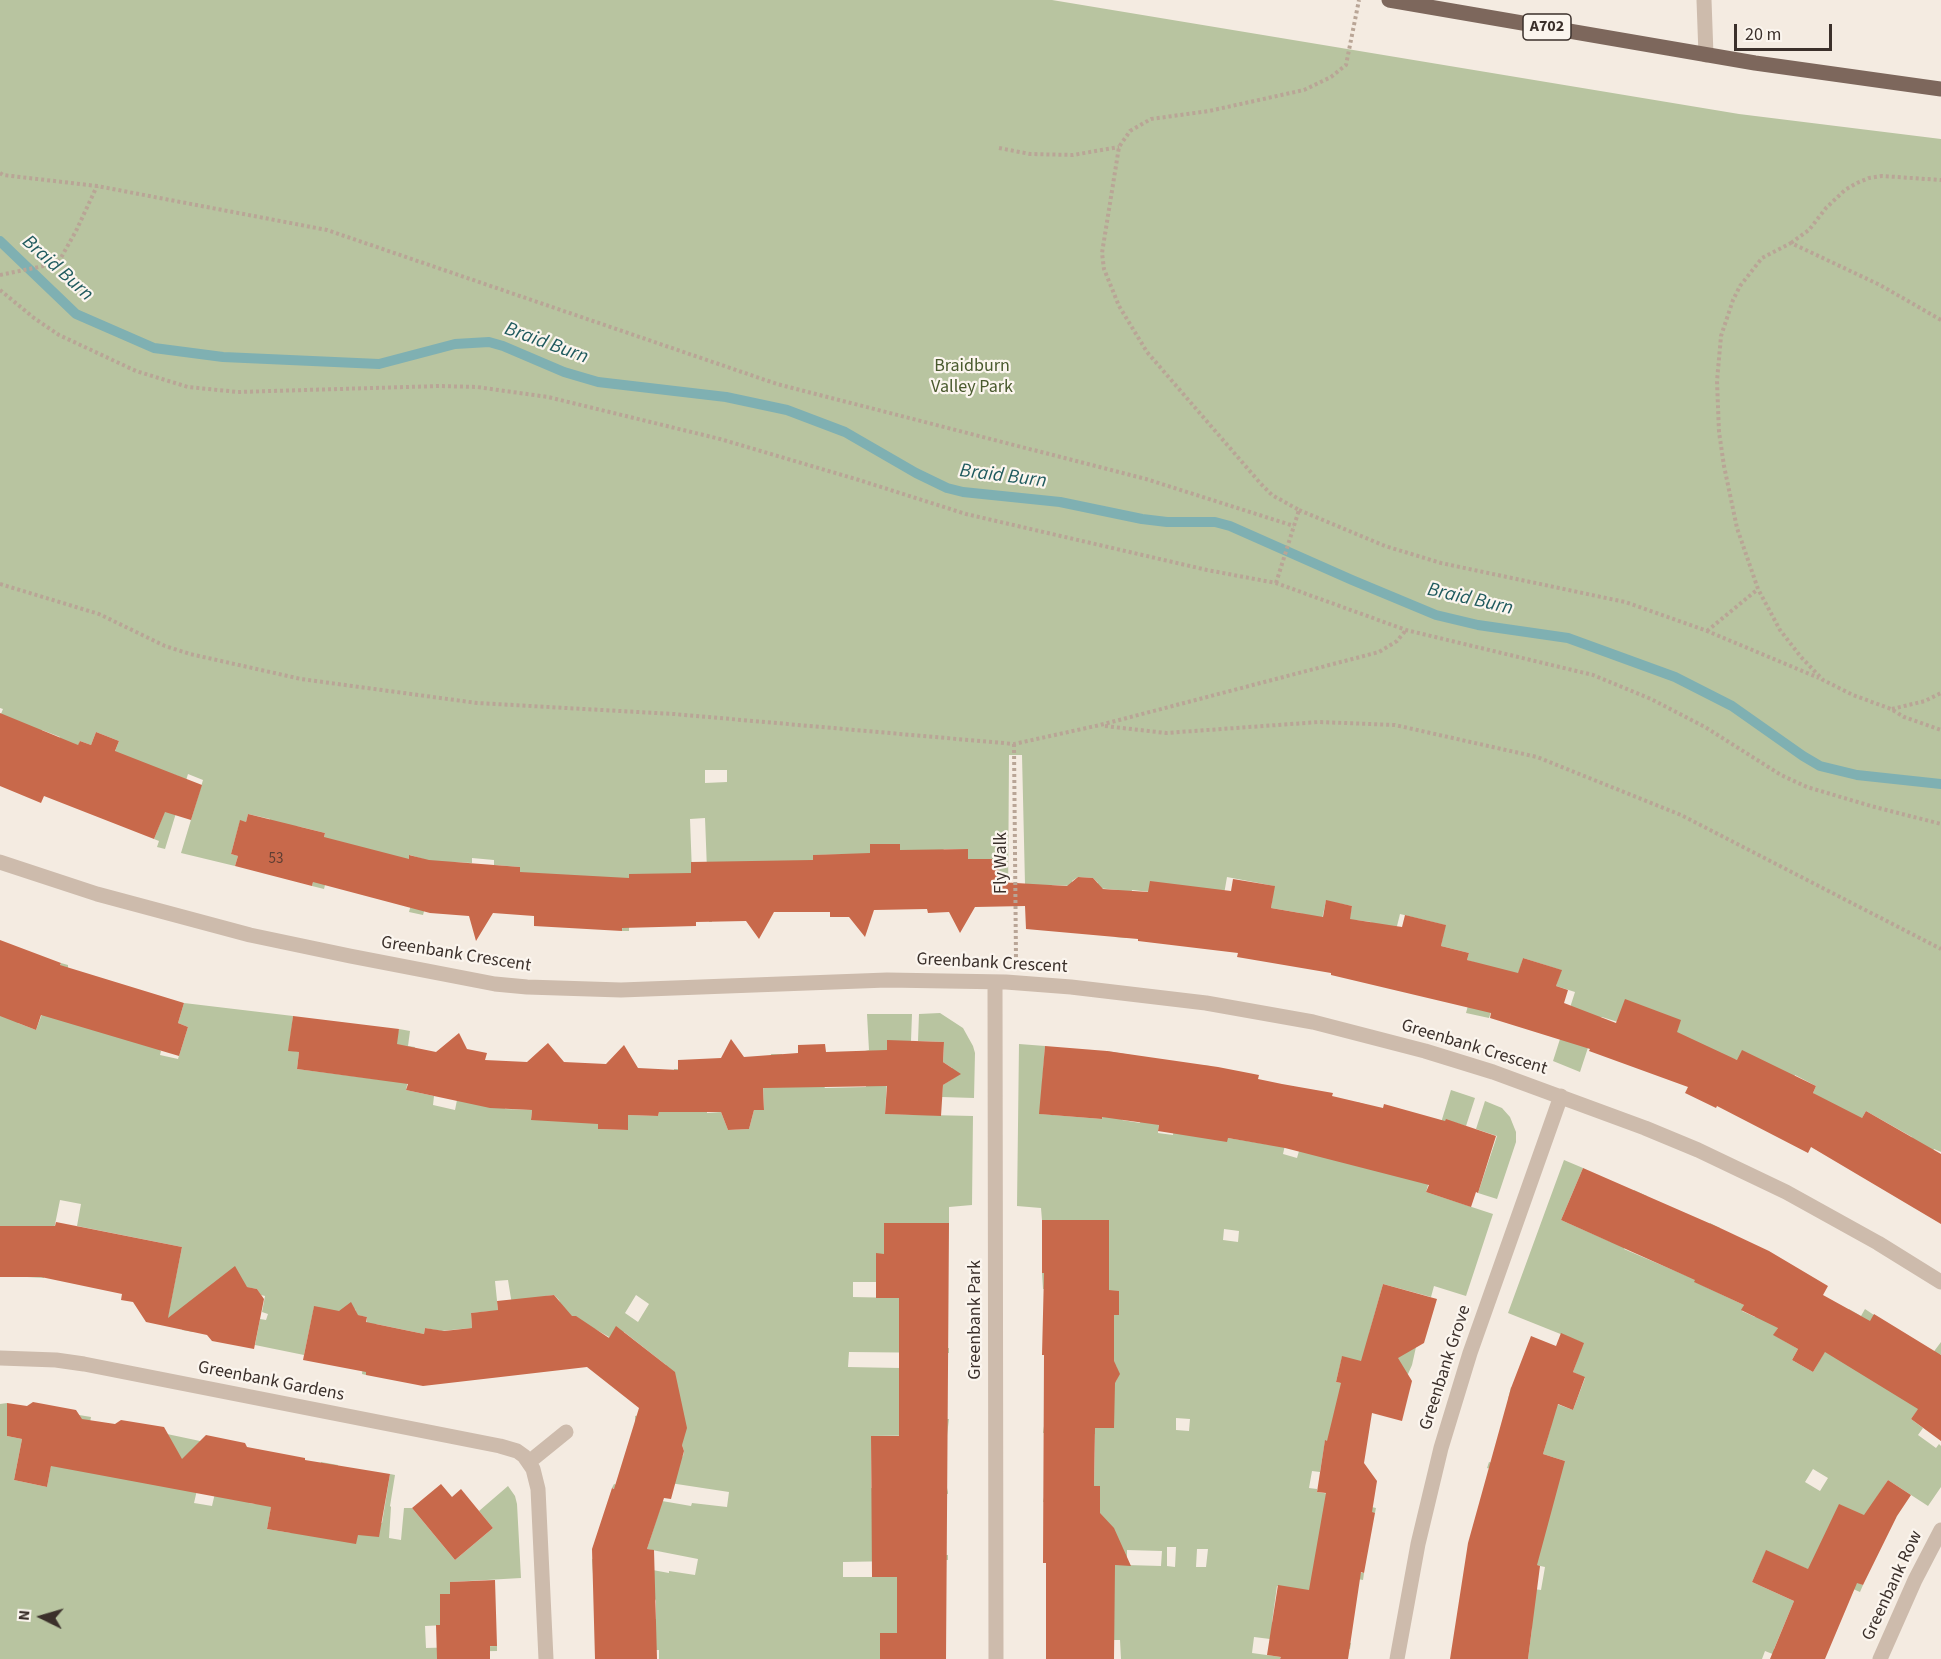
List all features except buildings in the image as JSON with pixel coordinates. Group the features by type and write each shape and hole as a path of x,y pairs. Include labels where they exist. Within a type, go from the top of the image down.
{"main road":[{"name":"A702","path":"1389,0 1706,55 1941,89"}],"street":[{"path":"1704,0 1706,55"},
{"name":"Greenbank Crescent","path":"0,862 97,894 250,935 495,984 621,990 887,980 995,982 1206,1003 1313,1022 1425,1051 1561,1096 1646,1128 1749,1174 1858,1232 1941,1282"},
{"name":"Greenbank Park","path":"995,982 996,1659"},
{"name":"Greenbank Grove","path":"1397,1659 1418,1544 1441,1448 1474,1342 1561,1096"},
{"name":"Greenbank Gardens","path":"0,1358 56,1360 84,1364 500,1446 518,1451 529,1462"},
{"path":"546,1659 538,1489 536,1477 529,1462 566,1432"},
{"name":"Greenbank Row","path":"1880,1659 1915,1580 1941,1530"}],"path":[{"path":"1359,0 1346,65 1331,77 1304,90 1209,111 1151,119 1130,132 1119,147 1102,253 1104,269 1119,306 1147,352 1272,495 1299,510 1385,546 1441,563 1612,598 1707,631 1853,695 1891,709 1904,717 1941,730"},
{"path":"999,148 1030,154 1073,155 1119,147"},
{"path":"0,173 97,186 327,230 777,384 1146,479 1294,526"},
{"path":"1823,680 1780,630 1758,589 1737,528 1724,466 1717,407 1718,356 1721,336 1733,300 1747,275 1762,258 1791,243 1809,230 1826,208 1845,190 1869,178 1882,176 1941,180"},
{"path":"0,275 58,263 97,186"},
{"path":"1791,243 1880,285 1941,320"},
{"path":"0,290 59,335 136,371 188,387 238,392 458,387 486,388 548,398 720,440 966,514 1207,570 1276,583 1406,630 1593,675 1651,699 1705,727 1781,775 1807,787 1941,824"},
{"path":"1276,583 1299,510"},
{"path":"0,584 99,615 165,646 190,654 301,679 477,703 674,714 1014,744 1100,725 1379,652 1397,640 1406,630"},
{"path":"1707,631 1758,589"},
{"path":"1891,709 1909,706 1941,693"},
{"path":"1100,725 1166,733 1319,722 1395,724 1538,757 1681,815 1941,949"},
{"name":"Fly Walk","path":"1014,744 1016,983"}],"green space":[{"name":"Braidburn Valley Park","path":"0,0 1052,0 1739,114 1941,139 1941,1152 1934,1149 1920,1172 1912,1137 1866,1111 1853,1134 1813,1093 1816,1086 1795,1075 1791,1083 1737,1060 1602,1017 1598,1017 1580,1072 1553,1061 1575,992 1556,986 1561,970 1523,958 1518,975 1504,971 1489,1018 1466,1013 1479,964 1467,960 1469,953 1441,946 1445,925 1400,914 1395,934 1374,930 1371,922 1355,920 1351,926 1348,925 1352,906 1326,901 1322,919 1308,917 1300,913 1271,908 1274,886 1227,877 1223,900 1132,890 1126,938 1115,937 1118,890 1097,888 1098,883 1093,878 1078,877 1072,881 1072,886 1052,885 1051,896 1025,884 1022,755 1009,755 1008,906 999,906 998,859 968,859 967,849 944,849 900,909 900,844 870,844 870,854 813,855 814,908 810,912 797,912 796,869 712,897 712,922 709,922 705,818 690,819 692,873 629,920 629,931 622,931 624,900 517,910 520,867 494,865 494,860 472,858 472,863 452,862 426,904 423,915 409,912 423,859 410,855 409,859 325,885 324,889 312,886 325,833 269,823 270,819 248,814 246,822 240,821 231,854 238,856 235,866 181,853 203,780 188,774 165,849 157,847 159,841 154,839 163,816 149,810 178,776 114,754 119,741 96,732 91,745 80,741 69,771 46,770 60,737 42,730 40,735 0,716 3,709 0,708","holes":["705,770 727,770 727,782 705,783"]},
{"path":"61,963 68,965 68,968 161,1051 160,1055 178,1059 188,1027 178,1023 184,1003 293,1016 289,1050 299,1052 297,1069 383,1080 399,1029 410,1031 408,1046 415,1047 406,1090 434,1096 433,1105 455,1110 457,1100 501,1070 502,1061 507,1061 505,1109 532,1110 531,1119 600,1075 598,1129 627,1130 628,1115 658,1116 659,1112 673,1112 674,1069 678,1069 706,1086 707,1113 721,1112 728,1130 749,1129 754,1110 764,1110 763,1086 772,1076 771,1054 782,1054 783,1080 825,1088 866,1087 865,1051 869,1050 867,1014 912,1014 911,1041 887,1080 885,1114 973,1116 972,1205 949,1207 949,1223 884,1223 884,1237 899,1238 899,1254 877,1254 883,1282 853,1282 853,1297 899,1298 899,1348 949,1348 949,1353 849,1352 848,1367 900,1368 899,1418 949,1419 947,1435 871,1436 871,1488 947,1488 948,1492 948,1494 884,1493 883,1555 948,1555 948,1560 843,1562 843,1577 897,1577 897,1622 946,1623 946,1627 898,1627 897,1633 880,1633 880,1659 659,1659 659,1650 645,1650 644,1620 656,1619 656,1601 642,1573 593,1574 592,1559 669,1573 669,1571 695,1575 698,1559 647,1549 661,1505 612,1488 614,1484 662,1501 691,1506 692,1503 727,1507 729,1492 670,1483 677,1460 683,1456 682,1445 635,1423 635,1416 682,1406 644,1393 666,1365 624,1332 593,1371 589,1368 609,1337 595,1329 578,1353 559,1300 554,1295 546,1296 543,1302 512,1305 508,1280 495,1281 499,1320 494,1320 492,1311 471,1313 472,1328 441,1331 425,1328 424,1334 376,1324 366,1375 362,1374 367,1317 357,1315 355,1309 340,1312 314,1307 304,1355 255,1345 260,1319 266,1320 268,1314 262,1312 265,1296 261,1295 257,1289 246,1287 198,1306 193,1332 182,1330 183,1324 167,1321 182,1247 77,1226 81,1204 60,1200 44,1278 27,1277 28,1226 0,1226 0,1010 19,1018 18,1023 36,1030","holes":["636,1295 649,1304 638,1322 625,1313"]},
{"path":"940,1013 963,1028 973,1046 975,1053 974,1098 942,1097 943,1085 952,1079 952,1068 943,1062 944,1042 918,1041 919,1014"},
{"path":"1019,1044 1045,1046 1040,1114 1102,1119 1107,1051 1131,1055 1122,1120 1140,1123 1141,1112 1160,1114 1158,1133 1173,1135 1175,1117 1195,1119 1202,1065 1210,1066 1228,1138 1271,1145 1298,1088 1283,1154 1297,1158 1299,1151 1343,1161 1357,1102 1440,1126 1451,1090 1475,1098 1466,1126 1446,1120 1427,1176 1429,1182 1426,1192 1493,1214 1466,1296 1434,1286 1431,1297 1383,1284 1369,1334 1416,1347 1412,1365 1408,1374 1342,1357 1336,1382 1353,1386 1359,1428 1369,1430 1368,1433 1341,1443 1325,1441 1320,1472 1312,1471 1309,1488 1317,1489 1317,1492 1368,1500 1367,1506 1376,1508 1375,1513 1314,1564 1364,1573 1363,1580 1341,1576 1338,1595 1277,1586 1272,1622 1300,1636 1351,1643 1350,1649 1254,1637 1252,1653 1281,1657 1280,1659 1121,1659 1120,1640 1097,1640 1097,1636 1046,1636 1046,1630 1095,1525 1094,1502 1043,1502 1044,1497 1100,1486 1094,1486 1095,1434 1043,1433 1044,1426 1114,1428 1114,1407 1094,1393 1116,1381 1119,1374 1116,1366 1094,1361 1044,1360 1044,1355 1114,1351 1114,1315 1119,1315 1119,1291 1043,1289 1042,1273 1109,1273 1109,1220 1042,1220 1041,1208 1017,1206","holes":["1224,1229 1239,1231 1238,1242 1223,1240","1176,1418 1190,1419 1189,1431 1176,1430","1167,1547 1176,1547 1175,1567 1167,1566","1197,1549 1208,1549 1206,1567 1196,1567","1127,1550 1162,1551 1161,1566 1127,1565"]},
{"path":"1485,1101 1502,1108 1510,1117 1516,1132 1516,1142 1497,1199 1478,1193 1497,1136 1476,1129"},
{"path":"1564,1160 1583,1168 1561,1220 1611,1242 1634,1190 1647,1196 1624,1249 1687,1276 1710,1223 1720,1228 1695,1282 1744,1305 1742,1311 1755,1317 1791,1305 1774,1335 1798,1349 1792,1360 1813,1372 1849,1309 1861,1316 1865,1309 1932,1354 1941,1342 1941,1354 1909,1399 1920,1407 1911,1419 1923,1428 1918,1435 1936,1448 1939,1444 1941,1446 1941,1487 1928,1506 1888,1480 1873,1503 1896,1518 1813,1561 1863,1585 1860,1592 1766,1551 1752,1582 1794,1601 1774,1649 1796,1659 1785,1659 1765,1651 1762,1659 1528,1659 1532,1628 1504,1624 1527,1588 1541,1590 1545,1567 1531,1564 1515,1475 1487,1468 1489,1462 1536,1476 1565,1461 1543,1454 1551,1426 1525,1418 1529,1405 1508,1399 1511,1387 1573,1410 1585,1378 1573,1372 1583,1343 1508,1313","holes":["1813,1469 1828,1478 1820,1491 1805,1482"]},
{"path":"7,1403 7,1436 22,1439 14,1480 47,1487 51,1465 79,1415 91,1417 81,1470 167,1434 200,1441 191,1489 197,1490 194,1503 212,1506 215,1493 259,1449 249,1503 255,1504 256,1499 272,1502 267,1529 291,1533 310,1519 321,1462 338,1465 330,1514 382,1523 390,1474 395,1475 390,1506 389,1538 401,1540 404,1508 412,1508 455,1560 493,1528 479,1511 508,1486 517,1504 521,1578 451,1582 450,1594 440,1595 440,1600 445,1600 446,1625 425,1626 426,1648 497,1646 497,1651 437,1652 437,1659 0,1659 0,1404"}],"waterway":[{"name":"Braid Burn","path":"0,241 76,314 154,348 223,357 379,364 455,344 489,342 564,372 598,382 726,397 787,410 845,432 947,488 963,492 1060,502 1142,519 1167,522 1215,522 1230,526 1436,615 1478,625 1568,638 1675,677 1732,706 1820,766 1857,775 1941,784"}]}
